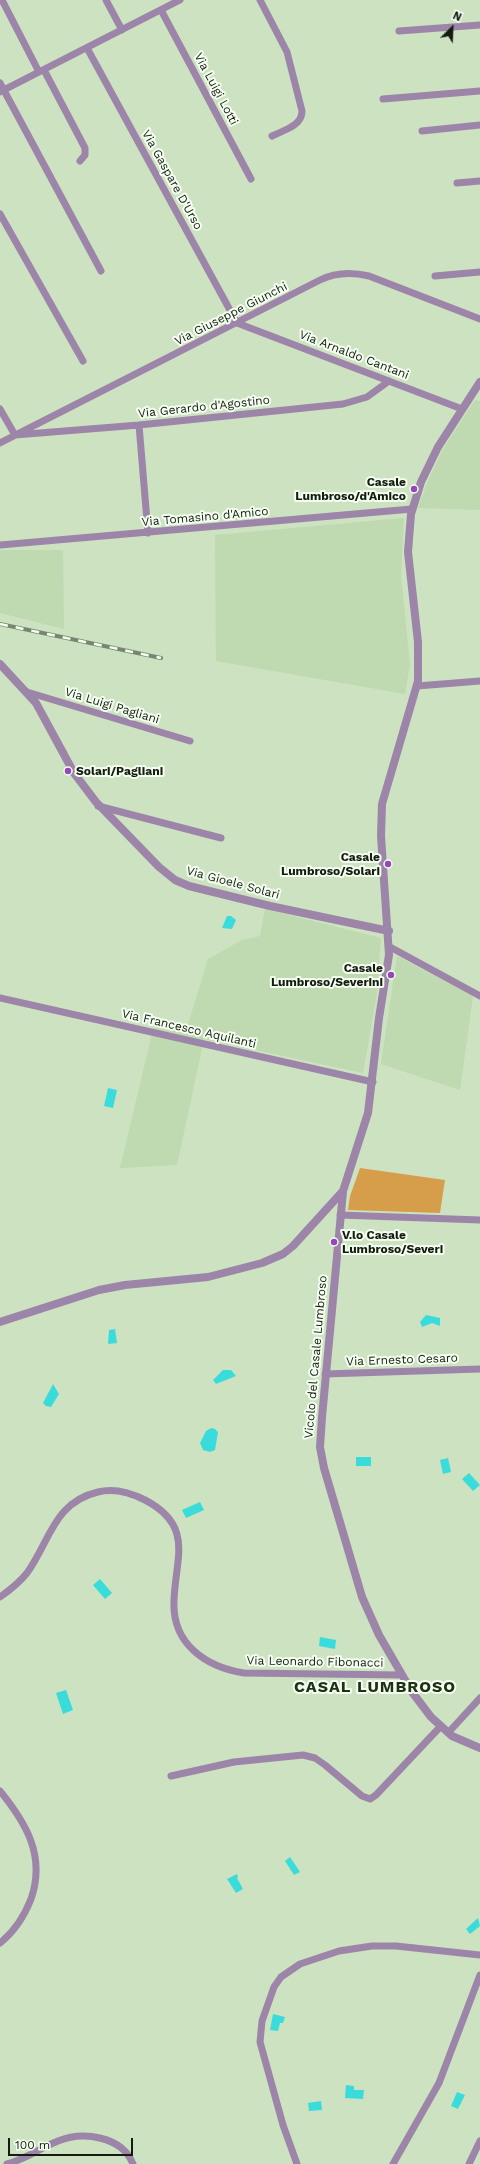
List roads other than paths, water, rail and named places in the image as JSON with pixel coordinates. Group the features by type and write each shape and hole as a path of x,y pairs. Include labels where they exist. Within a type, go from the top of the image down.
{"street":[{"path":"2,0 85,148 85,155 80,161"},
{"path":"106,0 122,30"},
{"path":"2,91 180,0"},
{"path":"260,0 287,52 302,111 301,118 297,123 272,136"},
{"name":"Via Luigi Lotti","path":"161,10 251,179"},
{"path":"400,31 480,25"},
{"name":"Via Gaspare D'Urso","path":"87,48 237,323"},
{"path":"0,82 2,91 101,271"},
{"path":"383,99 480,91"},
{"path":"422,131 480,125"},
{"path":"457,183 480,181"},
{"path":"0,214 83,361"},
{"path":"435,276 480,272"},
{"name":"Via Giuseppe Giunchi","path":"0,443 322,279 349,273 372,277 480,319"},
{"name":"Via Arnaldo Cantani","path":"237,323 462,409"},
{"name":"Via Gerardo d'Agostino","path":"15,435 139,426 347,403 367,396 389,381"},
{"path":"0,1322 52,1304 106,1288 208,1277 262,1263 282,1254 293,1246 343,1192 366,1122 373,1082 379,1018 390,947 381,836 382,807 417,686 419,649 408,552 412,509 421,482 432,458 480,382"},
{"path":"0,408 15,435"},
{"path":"139,426 148,533"},
{"name":"Via Tomasino d'Amico","path":"0,545 412,509"},
{"name":"Via Gioele Solari","path":"0,664 27,692 39,708 74,773 98,806 162,869 185,885 270,906 389,931"},
{"path":"417,686 480,681"},
{"name":"Via Luigi Pagliani","path":"27,692 190,741"},
{"path":"98,806 221,838"},
{"path":"390,947 480,996"},
{"name":"Via Francesco Aquilanti","path":"0,998 373,1082"},
{"name":"Vicolo del Casale Lumbroso","path":"343,1192 320,1440 322,1460 329,1489 365,1605 379,1635 424,1709 440,1727 448,1733 480,1748"},
{"path":"340,1215 480,1220"},
{"name":"Via Ernesto Cesaro","path":"325,1374 480,1369"},
{"name":"Via Leonardo Fibonacci","path":"0,1597 15,1586 26,1573 56,1521 70,1505 97,1492 121,1492 138,1496 157,1508 166,1517 176,1531 180,1552 174,1601 176,1622 186,1643 202,1658 222,1668 244,1673 402,1674"},
{"path":"448,1733 480,1698"},
{"path":"172,1776 234,1762 303,1755 310,1756 322,1763 362,1796 370,1799 376,1795 440,1727"},
{"path":"0,1791 25,1824 33,1844 37,1866 35,1886 24,1916 0,1943"},
{"path":"297,2164 285,2132 260,2042 262,2021 274,1987 282,1977 300,1964 339,1951 372,1946 396,1946 480,1955"},
{"path":"393,2164 439,2083 480,1975"},
{"path":"7,2164 35,2154 57,2141 72,2137 89,2136 105,2139 117,2145 128,2155 133,2164"},
{"path":"469,2164 480,2141"}],"water":[{"path":"227,916 231,916 236,920 232,929 222,928"},
{"path":"108,1088 117,1090 113,1108 104,1106"},
{"path":"426,1315 440,1318 440,1326 432,1323 422,1327 420,1322"},
{"path":"115,1329 117,1343 108,1344 109,1330"},
{"path":"223,1370 231,1370 236,1376 216,1384 213,1380"},
{"path":"53,1384 59,1394 51,1407 46,1406 43,1403"},
{"path":"211,1428 218,1432 215,1450 210,1452 203,1450 200,1443 206,1431"},
{"path":"356,1457 371,1457 371,1466 356,1466"},
{"path":"448,1458 451,1472 443,1474 440,1460"},
{"path":"469,1473 480,1485 473,1491 462,1479"},
{"path":"200,1502 204,1510 186,1518 182,1510"},
{"path":"100,1579 112,1593 105,1599 93,1585"},
{"path":"320,1637 336,1640 335,1649 319,1646"},
{"path":"66,1690 73,1710 63,1714 56,1693"},
{"path":"290,1857 300,1872 294,1875 285,1861"},
{"path":"237,1874 237,1878 243,1889 236,1893 227,1879"},
{"path":"478,1918 480,1926 470,1934 466,1929"},
{"path":"273,2014 285,2017 283,2023 280,2023 278,2031 270,2030"},
{"path":"346,2085 354,2086 354,2090 364,2090 363,2099 345,2098"},
{"path":"457,2092 465,2095 458,2109 451,2106"},
{"path":"321,2101 322,2110 309,2111 308,2103"}],"railway":[{"path":"0,624 161,658"}],"place":[{"name":"Casale Lumbroso/d'Amico","path":"414,489"},
{"name":"Solari/Pagliani","path":"68,771"},
{"name":"Casale Lumbroso/Solari","path":"388,864"},
{"name":"Casale Lumbroso/Severini","path":"391,975"},
{"name":"V.lo Casale Lumbroso/Severi","path":"334,1242"}],"district":[{"name":"CASAL LUMBROSO","path":"375,1687"}]}
